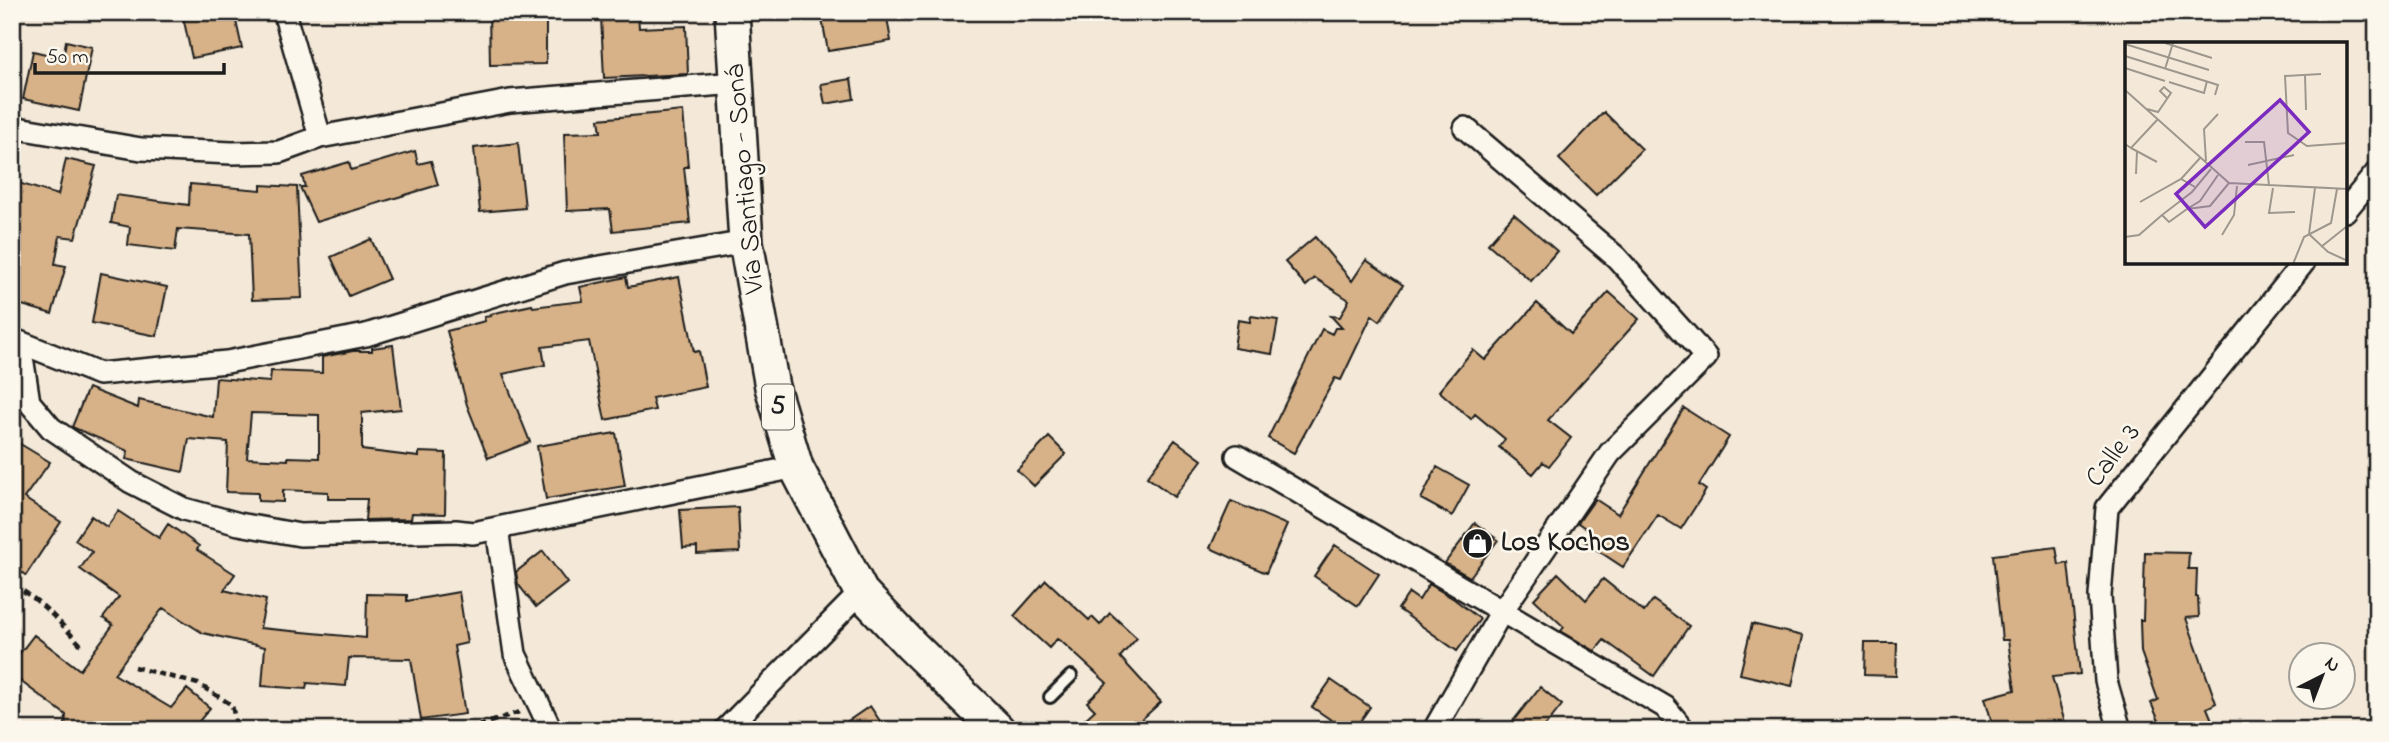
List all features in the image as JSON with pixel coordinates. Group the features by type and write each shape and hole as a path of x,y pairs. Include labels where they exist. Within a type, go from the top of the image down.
{"main road":[{"name":"Vía Santiago - Soná","path":"732,12 746,242 772,387 796,467 861,592 998,730"}],"street":[{"path":"284,12 320,137"},
{"path":"12,127 141,149 279,152 320,137 510,101 736,83"},
{"path":"1434,730 1502,611 1610,453 1706,357 1616,257 1465,128"},
{"path":"2347,209 2377,172"},
{"path":"12,339 99,374 227,362 366,335 565,273 746,242"},
{"name":"Calle 3","path":"2120,730 2106,681 2100,597 2107,508 2302,264"},
{"path":"12,355 23,363 29,402 51,428 131,482 184,509 300,535 456,531 473,533 796,467"},
{"path":"1237,456 1665,707 1684,730"},
{"path":"497,528 515,654 551,730"},
{"path":"725,730 861,592"}],"lane":[{"path":"1050,697 1071,676"}],"path":[{"path":"12,586 19,588 48,611 84,648"},
{"path":"134,667 198,684 232,705 237,730"},
{"path":"467,730 539,705"}],"building":[{"path":"182,12 234,12 242,48 192,58"},
{"path":"489,12 546,12 546,64 490,65"},
{"path":"866,12 886,12 891,41 828,51 822,19"},
{"path":"638,15 639,28 686,26 688,74 604,78 601,17"},
{"path":"66,41 92,47 79,111 23,99 33,51 63,58"},
{"path":"851,79 854,99 825,104 821,84"},
{"path":"683,111 688,167 684,167 690,223 613,231 610,209 567,211 564,133 601,132 599,119"},
{"path":"1604,112 1642,149 1596,195 1559,159"},
{"path":"518,143 525,208 480,212 474,148"},
{"path":"415,151 418,164 431,161 438,185 316,222 300,187 305,187 302,176 349,162 351,170"},
{"path":"66,159 96,166 75,238 60,236 55,264 66,266 52,314 12,302 12,181 58,195"},
{"path":"190,184 261,190 261,185 297,187 302,298 252,300 249,234 178,229 175,251 128,245 130,227 111,223 116,195 189,205"},
{"path":"1514,214 1557,251 1531,281 1488,244"},
{"path":"1315,237 1352,281 1366,260 1403,285 1380,321 1372,315 1341,380 1335,378 1294,453 1268,438 1322,329 1332,334 1335,328 1342,328 1331,316 1340,317 1349,300 1315,278 1306,286 1285,262"},
{"path":"371,239 389,279 349,296 331,257"},
{"path":"101,273 167,287 157,336 92,323"},
{"path":"626,277 628,287 679,277 694,352 699,351 706,387 652,398 655,410 605,420 589,341 542,347 545,365 503,374 530,442 488,458 467,405 447,331 485,321 484,317 491,316 490,314 532,305 583,301 580,287"},
{"path":"1609,292 1639,319 1548,420 1571,438 1549,466 1543,462 1533,474 1499,447 1505,439 1475,414 1471,419 1439,391 1473,350 1485,360 1537,303 1571,334"},
{"path":"1251,316 1278,320 1272,354 1234,348 1238,320 1250,322"},
{"path":"393,345 401,409 362,413 362,450 419,457 419,452 446,453 445,514 412,513 411,519 365,520 367,499 328,499 328,492 283,490 283,502 258,501 258,493 226,492 228,442 189,439 183,472 126,459 128,451 72,427 88,388 138,408 139,400 213,417 216,378 270,382 271,371 322,373 322,357 353,351 372,351 372,348","holes":["251,413 319,415 319,458 247,458"]},
{"path":"1684,408 1729,437 1699,485 1706,490 1681,529 1658,515 1623,567 1585,542 1591,532 1578,523 1595,499 1618,514"},
{"path":"616,433 625,486 546,499 537,446"},
{"path":"1049,437 1066,454 1034,486 1017,470"},
{"path":"12,439 50,462 24,498 61,522 26,575 12,566"},
{"path":"1175,440 1202,460 1174,497 1147,477"},
{"path":"1437,467 1469,485 1452,516 1421,499"},
{"path":"1231,501 1287,525 1266,573 1210,548"},
{"path":"738,507 740,552 697,554 697,547 683,548 680,510"},
{"path":"118,511 159,538 168,524 199,546 197,550 235,574 224,590 266,600 260,628 366,638 367,594 407,595 407,601 459,592 467,643 454,646 465,714 421,720 411,659 349,658 346,686 307,683 306,689 262,686 265,647 203,633 163,608 114,674 171,708 187,689 210,708 192,730 118,730 65,726 66,715 12,675 12,647 20,653 34,635 80,670 113,625 103,618 119,597 80,569 92,552 75,540 91,516 107,527"},
{"path":"1475,523 1498,540 1470,577 1445,563"},
{"path":"1335,545 1379,574 1358,606 1314,576"},
{"path":"2056,547 2059,565 2068,563 2080,674 2052,677 2067,730 1994,730 1985,698 2015,690 2008,640 2002,640 1993,555"},
{"path":"543,551 567,583 536,607 518,584 516,572"},
{"path":"2145,552 2189,553 2188,569 2197,569 2196,597 2199,617 2186,618 2216,703 2207,708 2212,720 2206,722 2209,730 2163,730 2151,703 2158,700 2141,652 2140,620 2143,620"},
{"path":"1558,573 1586,600 1603,579 1644,612 1653,600 1689,626 1654,676 1604,640 1595,651 1561,631 1564,627 1534,599"},
{"path":"1046,580 1089,620 1092,617 1100,625 1110,613 1137,638 1120,657 1161,702 1130,730 1073,730 1095,710 1087,702 1107,683 1062,642 1057,639 1049,648 1014,616"},
{"path":"1429,584 1480,619 1457,651 1398,609 1409,593 1419,600"},
{"path":"1752,624 1803,636 1792,686 1740,674"},
{"path":"1865,643 1897,643 1896,676 1864,675"},
{"path":"1331,680 1370,707 1354,730 1346,730 1312,707"},
{"path":"1540,687 1562,705 1542,730 1506,730"},
{"path":"870,706 886,730 835,730"}],"place":[{"name":"Los Kochos","path":"1478,543"}]}
